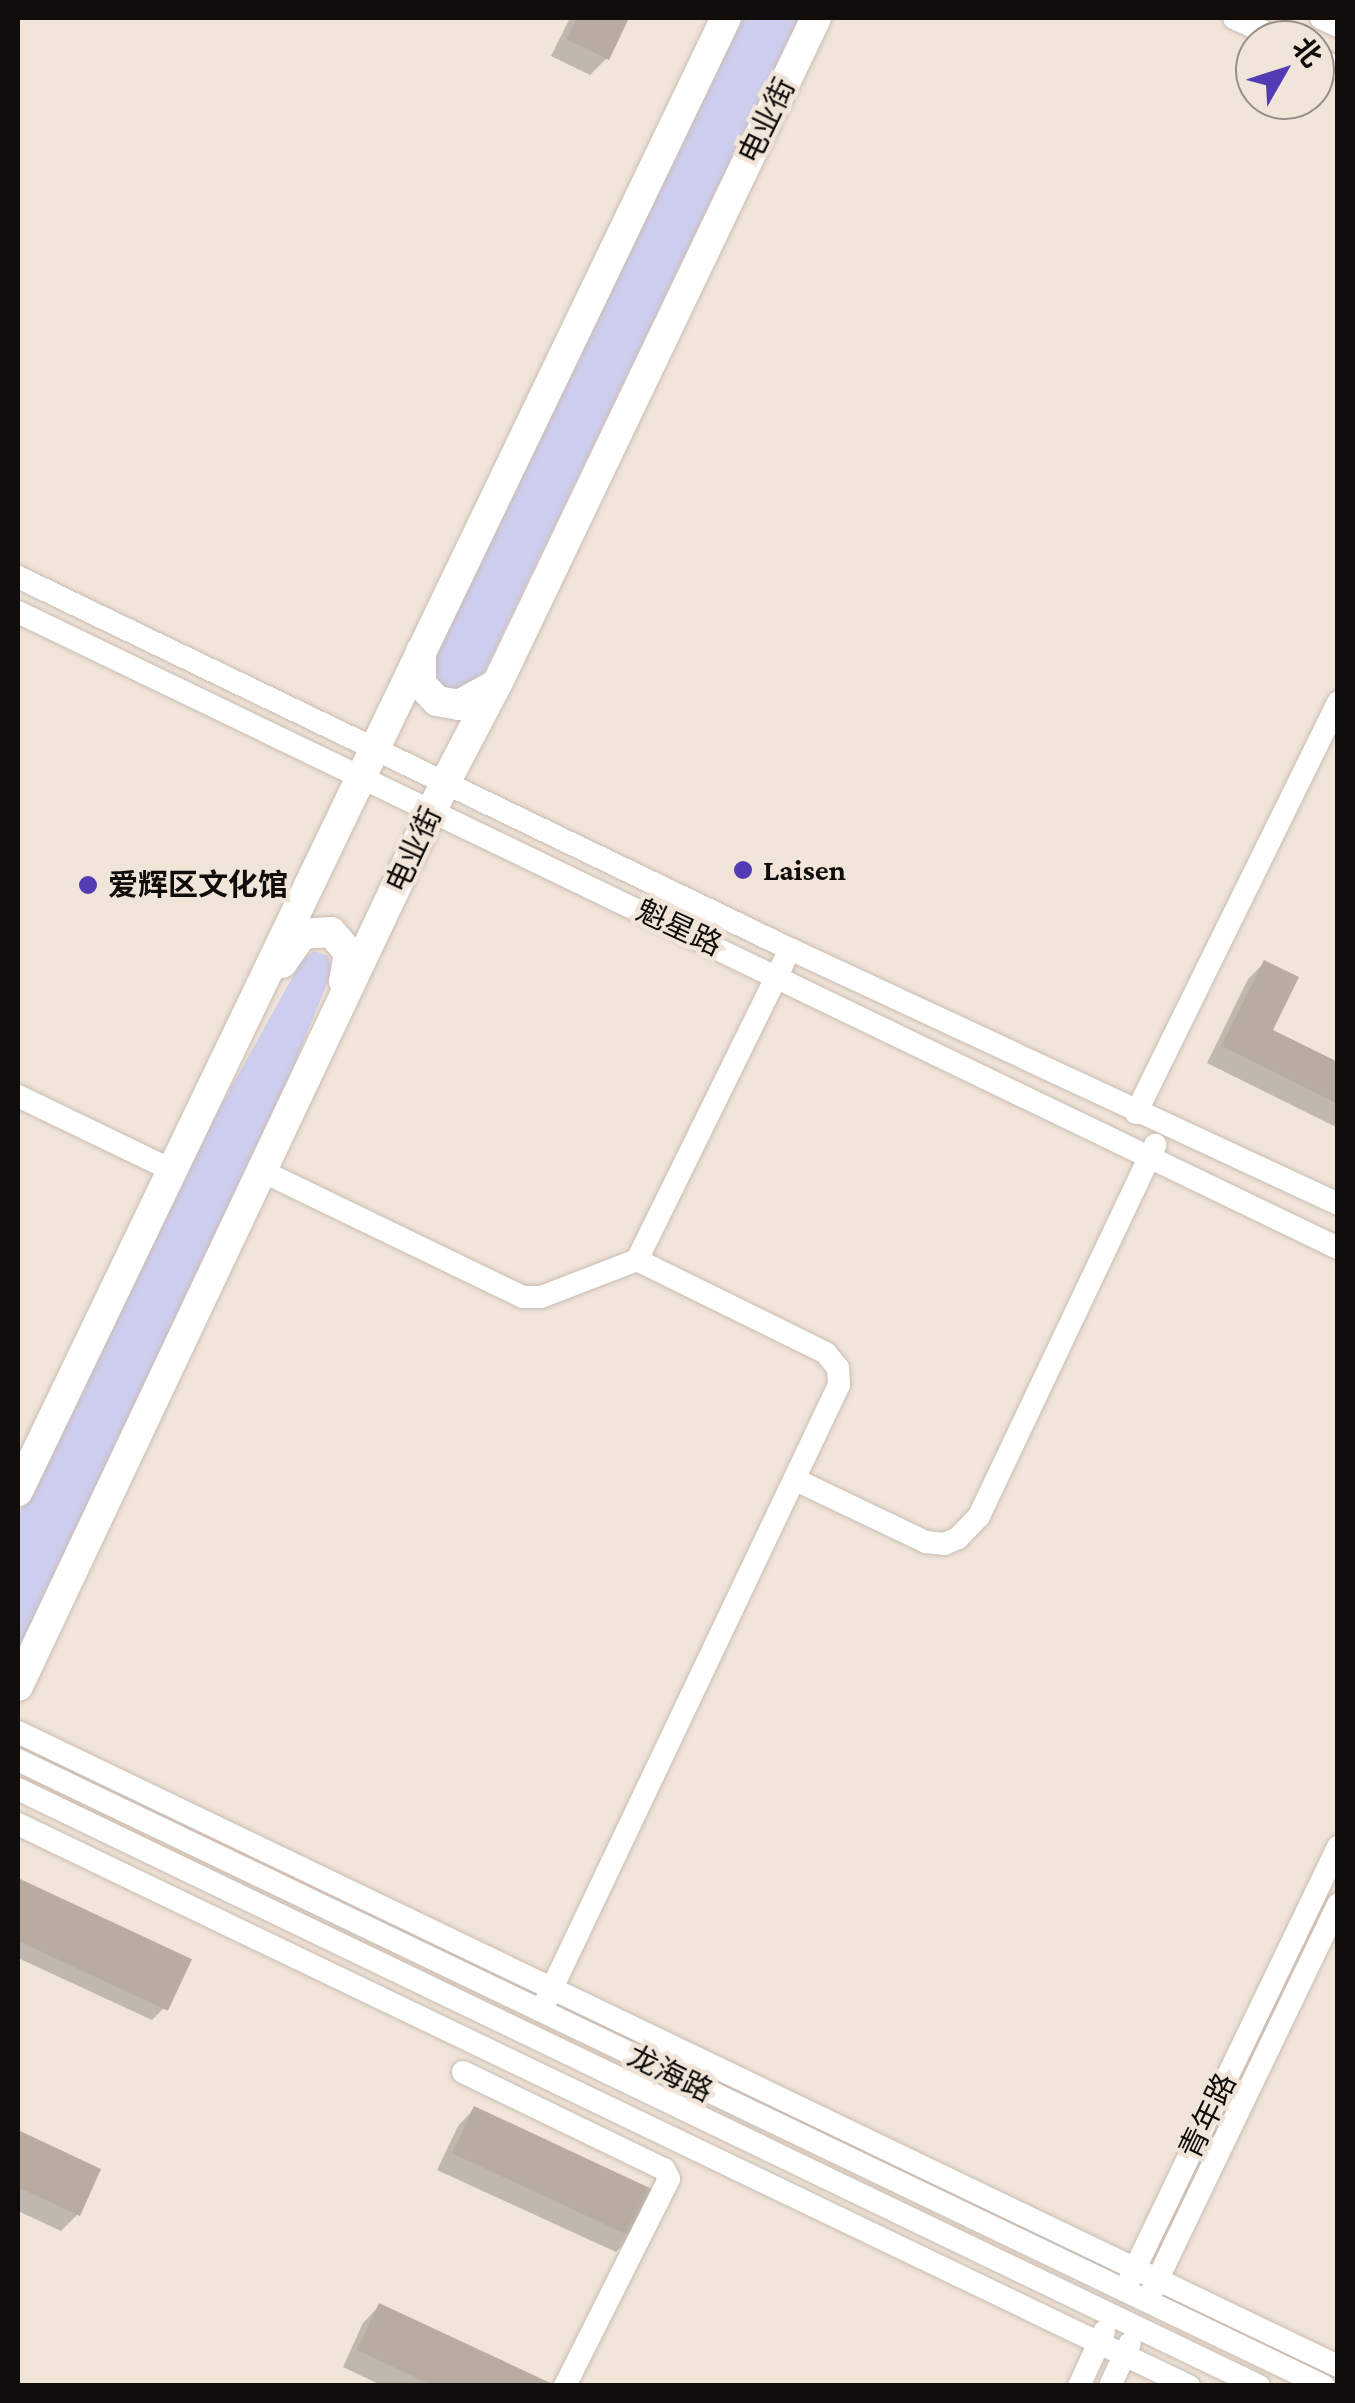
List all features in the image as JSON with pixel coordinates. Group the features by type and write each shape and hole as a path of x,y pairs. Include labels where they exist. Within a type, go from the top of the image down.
{"main road":[{"path":"18,1490 372,745 726,18"},
{"name":"电业街","path":"18,1686 446,781 498,682 816,18"},
{"path":"424,639 418,672 421,684 436,701 448,705 470,702 498,682"},
{"path":"223,1058 257,1014 295,940 312,930 331,932 346,944 350,963 318,1036 300,1090"}],"street":[{"path":"1320,18 1338,26"},
{"name":"魁星路","path":"18,577 790,949 1338,1204"},
{"name":"魁星路","path":"18,612 1338,1248"},
{"path":"1136,1113 1338,702"},
{"path":"262,1171 524,1296 541,1297 638,1260 790,949"},
{"path":"18,1096 170,1169"},
{"path":"798,1480 926,1542 944,1544 958,1538 979,1516 1166,1124"},
{"path":"535,2022 798,1480 839,1385 838,1368 826,1353 638,1260"},
{"path":"18,1732 1338,2366"},
{"name":"龙海路","path":"18,1760 1259,2386"},
{"name":"龙海路","path":"18,1789 1148,2301 1324,2386"},
{"path":"18,1824 1189,2386"},
{"name":"青年路","path":"1079,2386 1338,1846"},
{"name":"青年路","path":"1110,2386 1338,1904"},
{"path":"463,2072 664,2170 669,2179 564,2386"}],"shaded area":[{"path":"742,18 799,18 479,683 443,694 428,664 431,656"},
{"path":"314,951 328,956 332,971 265,1138 18,1649 18,1516 218,1111 302,960"}],"building":[{"path":"577,18 629,18 609,60 566,39"},
{"path":"1264,960 1299,977 1273,1030 1338,1062 1338,1104 1221,1046"},
{"path":"18,1878 192,1959 168,2011 18,1941"},
{"path":"474,2106 656,2191 634,2238 452,2153"},
{"path":"18,2130 101,2169 80,2216 18,2187"},
{"path":"379,2303 557,2386 434,2386 357,2350"}],"place":[{"name":"Laisen","path":"743,870"},
{"name":"爱辉区文化馆","path":"88,885"}]}
